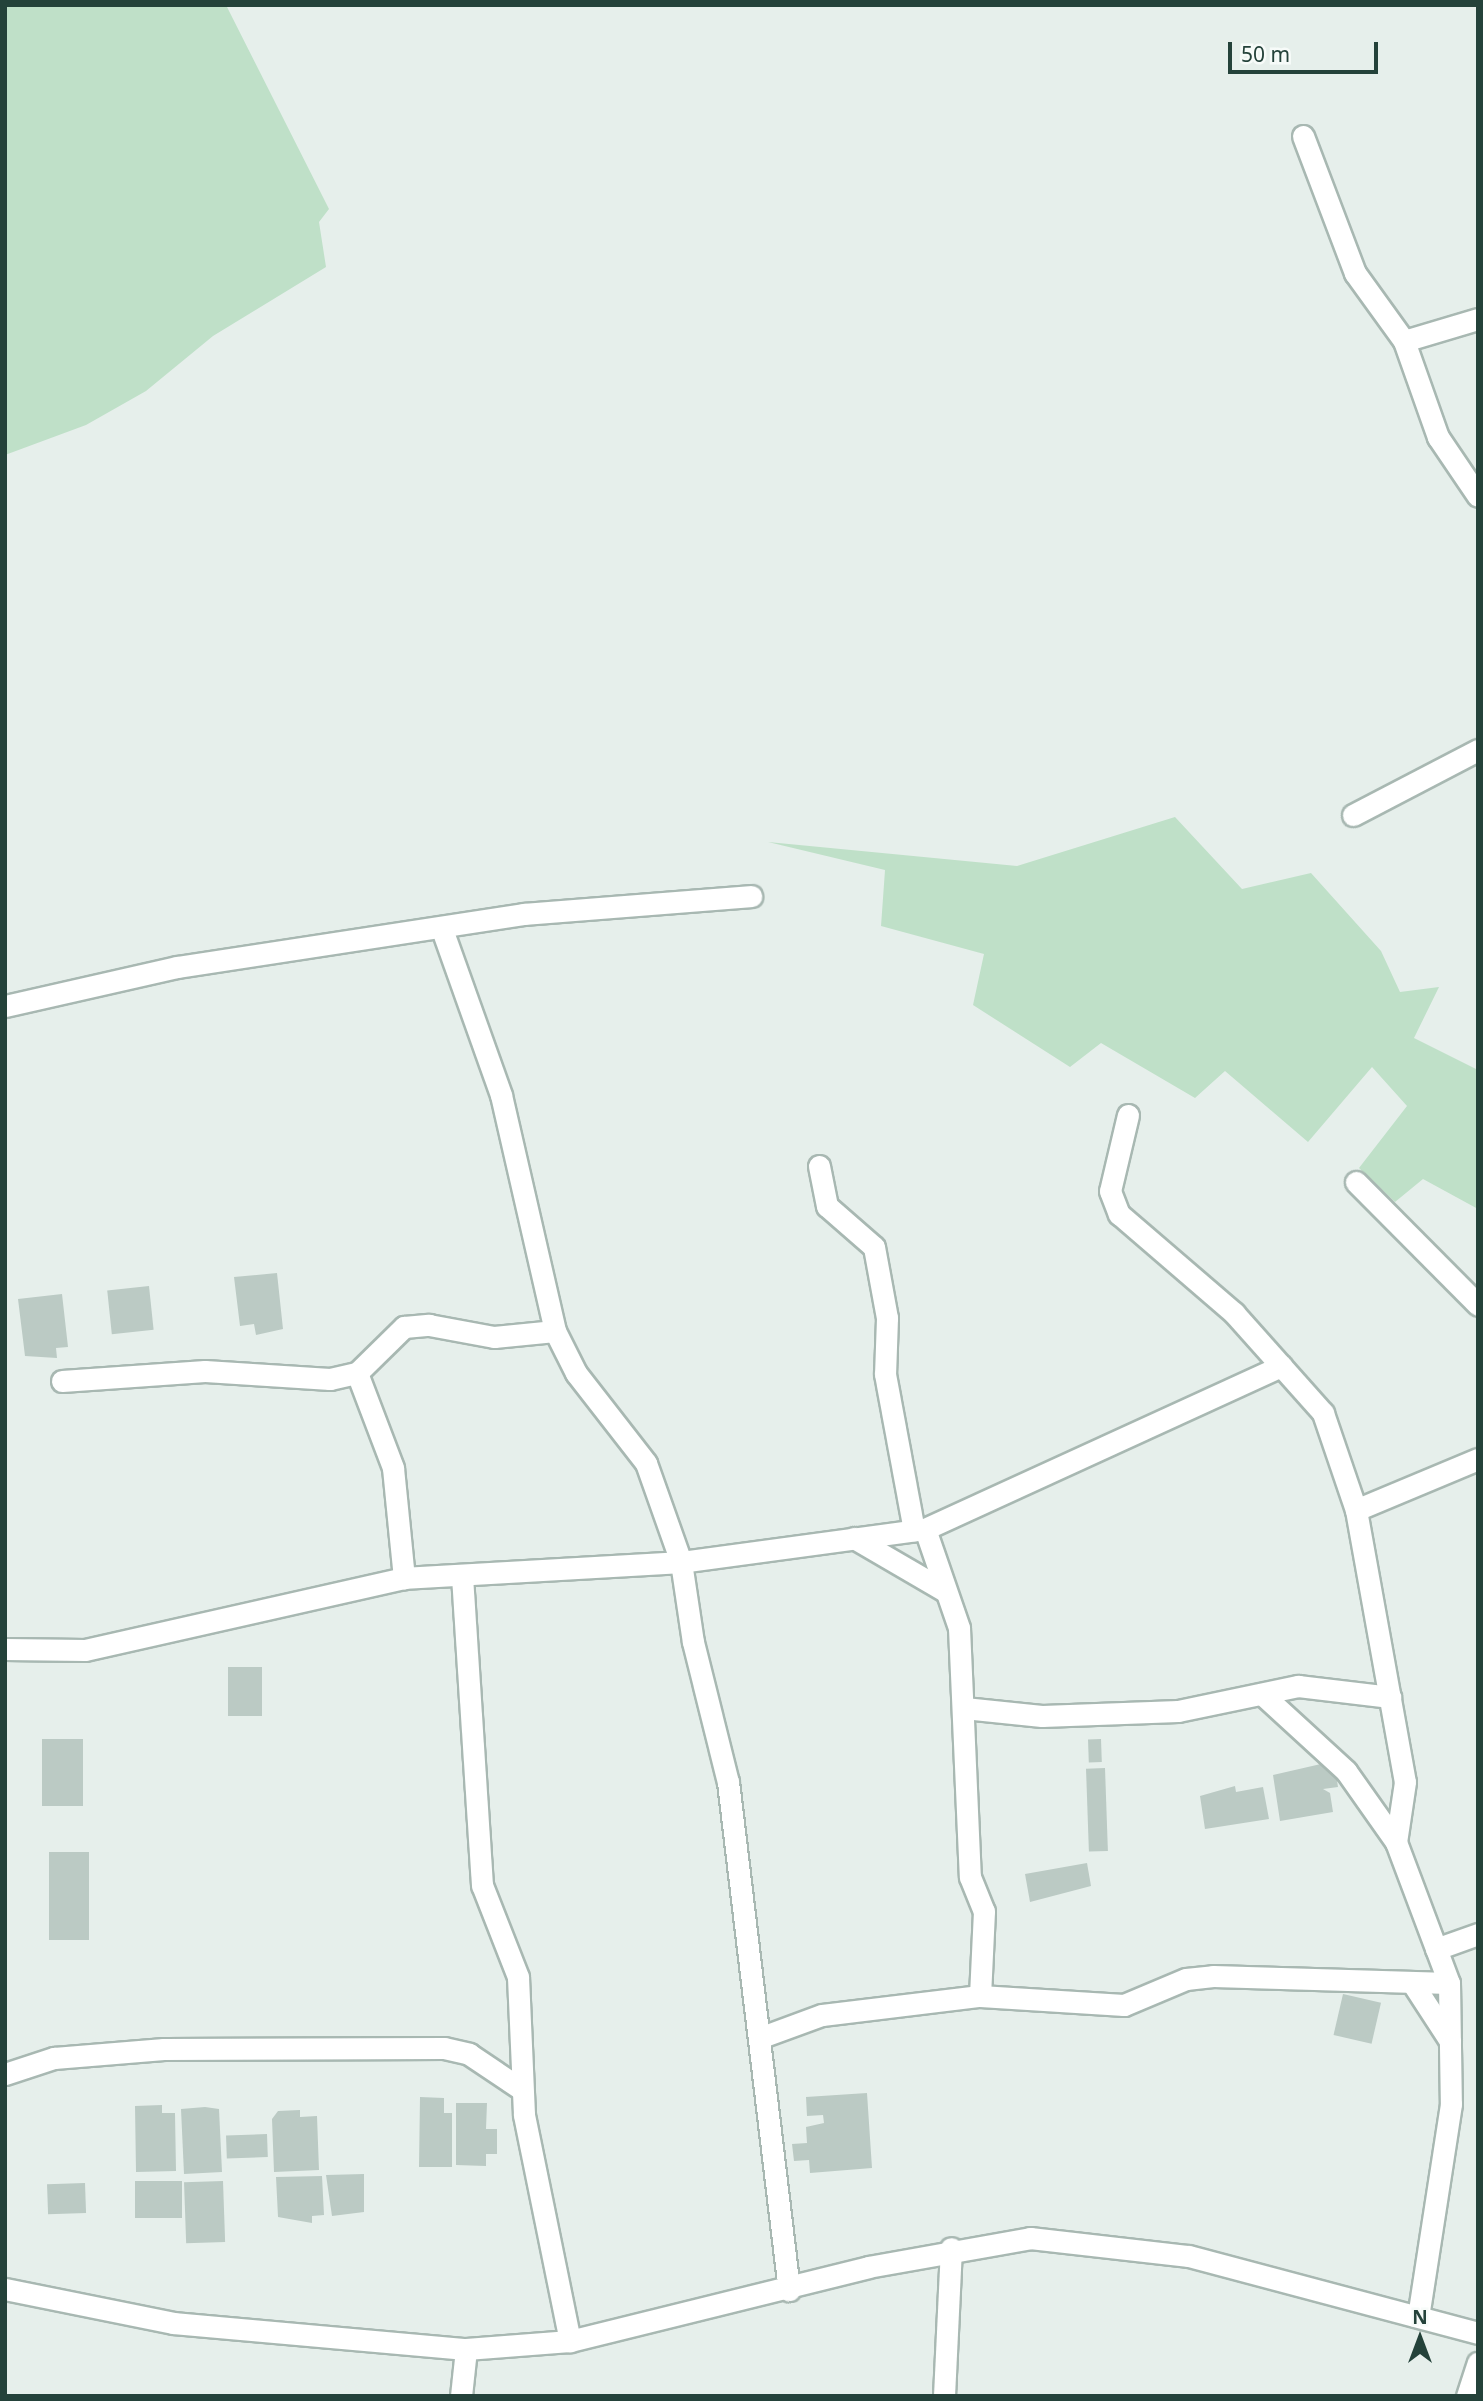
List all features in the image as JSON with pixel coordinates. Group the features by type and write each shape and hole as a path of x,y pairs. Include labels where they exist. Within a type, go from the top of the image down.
{"street":[{"path":"1303,135 1355,273 1404,341 1438,437 1478,496"},
{"path":"1404,341 1478,319"},
{"path":"1353,816 1478,750"},
{"path":"5,1006 177,967 443,932 569,908 751,895"},
{"path":"443,932 500,1095 555,1331 576,1373 646,1463 681,1562 693,1642 728,1782 789,2290"},
{"path":"1128,1115 1110,1191 1119,1214 1234,1313 1323,1413 1356,1510 1405,1782 1396,1842"},
{"path":"819,1166 827,1206 874,1247 887,1318 885,1374 920,1530 960,1628 970,1877 984,1911 980,1996"},
{"path":"1356,1182 1478,1305"},
{"path":"62,1381 205,1371 330,1378 357,1373 404,1327 429,1325 494,1337 555,1331"},
{"path":"5,1649 85,1650 404,1578 681,1562 920,1530 1281,1366"},
{"path":"357,1373 393,1468 404,1578"},
{"path":"1356,1510 1478,1460"},
{"path":"854,1538 945,1591"},
{"path":"462,1576 482,1885 518,1977 521,2089 570,2341"},
{"path":"964,1708 1042,1716 1178,1711 1298,1686 1390,1697"},
{"path":"1262,1694 1346,1771 1396,1842 1449,1983 1451,2104 1418,2316"},
{"path":"1436,1949 1478,1934"},
{"path":"759,2038 821,2015 980,1996 1124,2005 1185,1979 1213,1976 1449,1983"},
{"path":"1413,1984 1450,2042"},
{"path":"5,2074 54,2058 164,2049 444,2048 469,2054 521,2089"},
{"path":"5,2289 173,2323 466,2349 570,2341 789,2290 951,2248 1030,2238 1101,2243 1189,2256 1478,2333"},
{"path":"944,2396 951,2248"},
{"path":"461,2396 466,2349"},
{"path":"1467,2396 1478,2362"}],"green space":[{"path":"5,5 226,5 329,209 319,222 326,267 213,336 146,391 86,425 5,455"},
{"path":"1175,817 1242,889 1311,873 1381,951 1400,992 1439,987 1414,1038 1478,1070 1478,1209 1423,1179 1395,1202 1359,1168 1407,1106 1372,1067 1308,1142 1225,1071 1195,1098 1101,1043 1070,1067 973,1005 984,954 881,926 885,870 768,842 1017,866"}],"building":[{"path":"277,1273 283,1329 256,1335 254,1324 240,1326 234,1277"},
{"path":"149,1286 154,1330 112,1334 107,1290"},
{"path":"62,1294 68,1347 56,1348 57,1358 25,1356 18,1299"},
{"path":"228,1667 262,1667 262,1716 228,1716"},
{"path":"42,1739 83,1739 83,1806 42,1806"},
{"path":"1088,1739 1101,1739 1102,1762 1089,1762"},
{"path":"1334,1761 1338,1787 1323,1789 1330,1793 1333,1812 1280,1821 1273,1775"},
{"path":"1105,1768 1108,1851 1089,1852 1086,1769"},
{"path":"1235,1786 1236,1792 1263,1787 1269,1819 1205,1829 1200,1796"},
{"path":"49,1852 89,1852 89,1940 49,1940"},
{"path":"1087,1863 1091,1886 1030,1902 1025,1874"},
{"path":"1343,1994 1381,2003 1372,2044 1334,2035"},
{"path":"867,2093 872,2168 810,2173 809,2160 794,2161 792,2144 807,2143 806,2127 824,2123 823,2115 807,2116 806,2097"},
{"path":"420,2097 444,2098 444,2113 452,2113 452,2167 419,2167"},
{"path":"456,2103 487,2103 486,2129 497,2129 497,2154 486,2154 486,2166 456,2165"},
{"path":"162,2105 162,2113 175,2113 176,2171 136,2172 135,2106"},
{"path":"181,2109 219,2109 222,2172 184,2174"},
{"path":"300,2110 300,2117 317,2116 319,2170 274,2172 272,2119 278,2111"},
{"path":"267,2134 268,2157 227,2158 226,2135"},
{"path":"364,2174 364,2212 332,2216 326,2175"},
{"path":"322,2176 324,2215 312,2216 312,2223 278,2217 276,2177"},
{"path":"135,2181 182,2181 182,2218 135,2218"},
{"path":"223,2181 225,2242 186,2243 184,2182"},
{"path":"85,2183 86,2213 48,2214 47,2184"}]}
